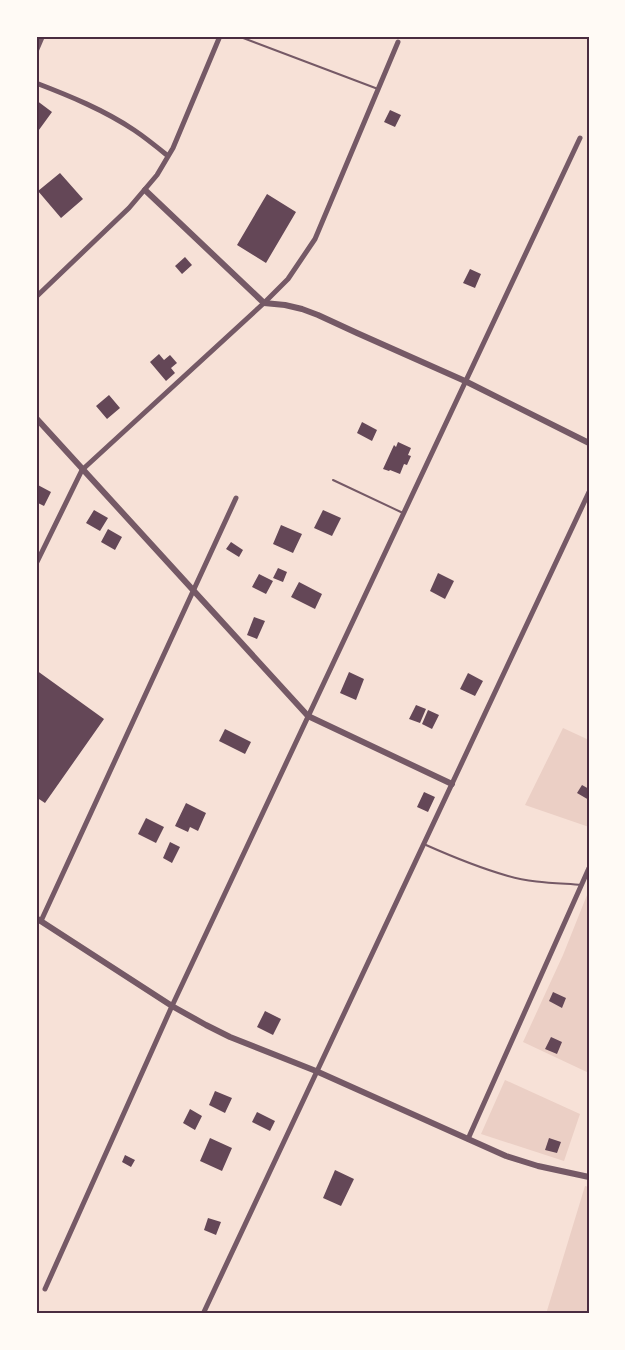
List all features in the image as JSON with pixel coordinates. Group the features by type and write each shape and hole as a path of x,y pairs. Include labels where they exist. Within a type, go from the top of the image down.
{"street":[{"path":"36,50 42,36"},
{"path":"36,297 129,208 157,175 173,148 220,36"},
{"path":"36,564 82,470 264,303 288,279 298,265 315,239 398,42"},
{"path":"36,82 106,113 135,130 168,156"},
{"path":"45,1289 172,1006 580,138"},
{"path":"145,190 264,303 285,305 318,315 465,381 589,443"},
{"path":"36,418 308,716 452,784"},
{"path":"203,1314 589,492"},
{"path":"236,498 38,919 206,1026 316,1071 506,1156 538,1166 589,1177"},
{"path":"468,1139 589,868"},
{"path":"582,885 589,885"}],"lane":[{"path":"238,36 378,89"},
{"path":"333,480 403,513"},
{"path":"423,844 509,876 534,881 582,885"}],"shaded area":[{"path":"563,728 589,740 589,827 525,805"},
{"path":"587,895 589,896 589,1073 523,1042 563,955"},
{"path":"505,1080 580,1114 564,1161 481,1134"},
{"path":"585,1186 589,1187 589,1314 546,1314"}],"building":[{"path":"36,100 52,112 36,134"},
{"path":"390,110 401,115 395,127 384,122"},
{"path":"60,173 83,199 61,218 38,191"},
{"path":"267,194 296,212 266,263 237,245"},
{"path":"185,257 192,265 182,274 175,266"},
{"path":"470,269 481,274 475,288 463,283"},
{"path":"159,354 164,360 170,355 177,363 171,368 175,373 166,381 150,362"},
{"path":"109,395 120,408 107,419 96,406"},
{"path":"362,422 377,430 372,441 357,433"},
{"path":"398,442 411,448 408,455 411,456 407,465 404,464 400,474 383,469 394,445 396,447"},
{"path":"36,484 51,492 44,506 36,502"},
{"path":"94,510 108,518 100,531 86,523"},
{"path":"323,510 341,518 332,536 314,528"},
{"path":"281,525 302,534 293,553 273,544"},
{"path":"108,529 122,537 115,550 101,542"},
{"path":"231,542 243,550 239,557 226,549"},
{"path":"278,568 287,572 283,582 273,578"},
{"path":"438,573 454,581 445,599 430,591"},
{"path":"259,574 273,581 266,594 252,587"},
{"path":"299,582 322,594 315,609 291,597"},
{"path":"254,617 265,621 257,639 247,635"},
{"path":"36,670 104,719 45,803 36,797"},
{"path":"349,672 364,679 356,700 340,693"},
{"path":"468,673 483,681 475,696 460,689"},
{"path":"416,705 426,709 420,723 409,719"},
{"path":"428,710 439,715 432,729 422,724"},
{"path":"225,729 251,742 245,754 219,741"},
{"path":"582,785 589,789 589,800 577,793"},
{"path":"424,792 435,797 428,812 417,807"},
{"path":"186,803 206,813 198,831 190,827 188,832 175,826"},
{"path":"146,818 164,827 156,843 138,834"},
{"path":"170,842 180,847 172,863 163,858"},
{"path":"553,992 566,998 562,1008 549,1001"},
{"path":"265,1011 281,1019 273,1035 257,1027"},
{"path":"551,1037 562,1042 557,1054 545,1049"},
{"path":"215,1091 232,1098 225,1113 209,1105"},
{"path":"190,1109 202,1116 195,1130 183,1123"},
{"path":"257,1112 275,1121 270,1131 252,1122"},
{"path":"210,1138 232,1148 222,1171 200,1161"},
{"path":"549,1138 561,1142 557,1153 545,1150"},
{"path":"125,1155 135,1160 131,1167 122,1162"},
{"path":"335,1170 354,1179 341,1206 323,1198"},
{"path":"208,1218 221,1222 216,1235 204,1230"}]}
